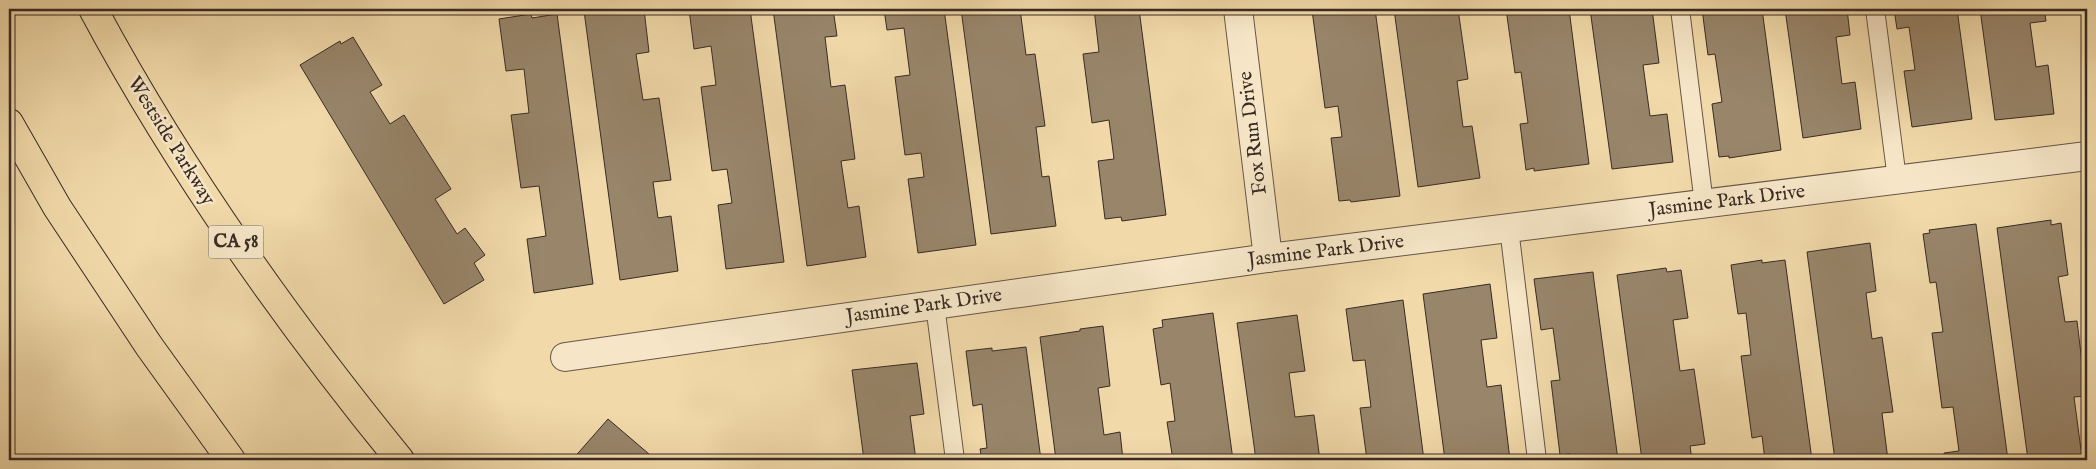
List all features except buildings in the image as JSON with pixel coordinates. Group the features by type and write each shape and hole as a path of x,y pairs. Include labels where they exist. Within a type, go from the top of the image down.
{"highway":[{"name":"Westside Parkway","path":"93,9 116,52 224,226 356,406 400,460"},
{"path":"9,123 63,215 149,346 231,460"}],"street":[{"name":"Fox Run Drive","path":"1238,9 1268,258"},
{"name":"Jasmine Park Drive","path":"566,357 1268,258 2087,156"}],"lane":[{"path":"1680,9 1704,204"},
{"path":"1875,9 1897,179"},
{"path":"1509,228 1537,460"},
{"path":"935,305 955,460"}]}
